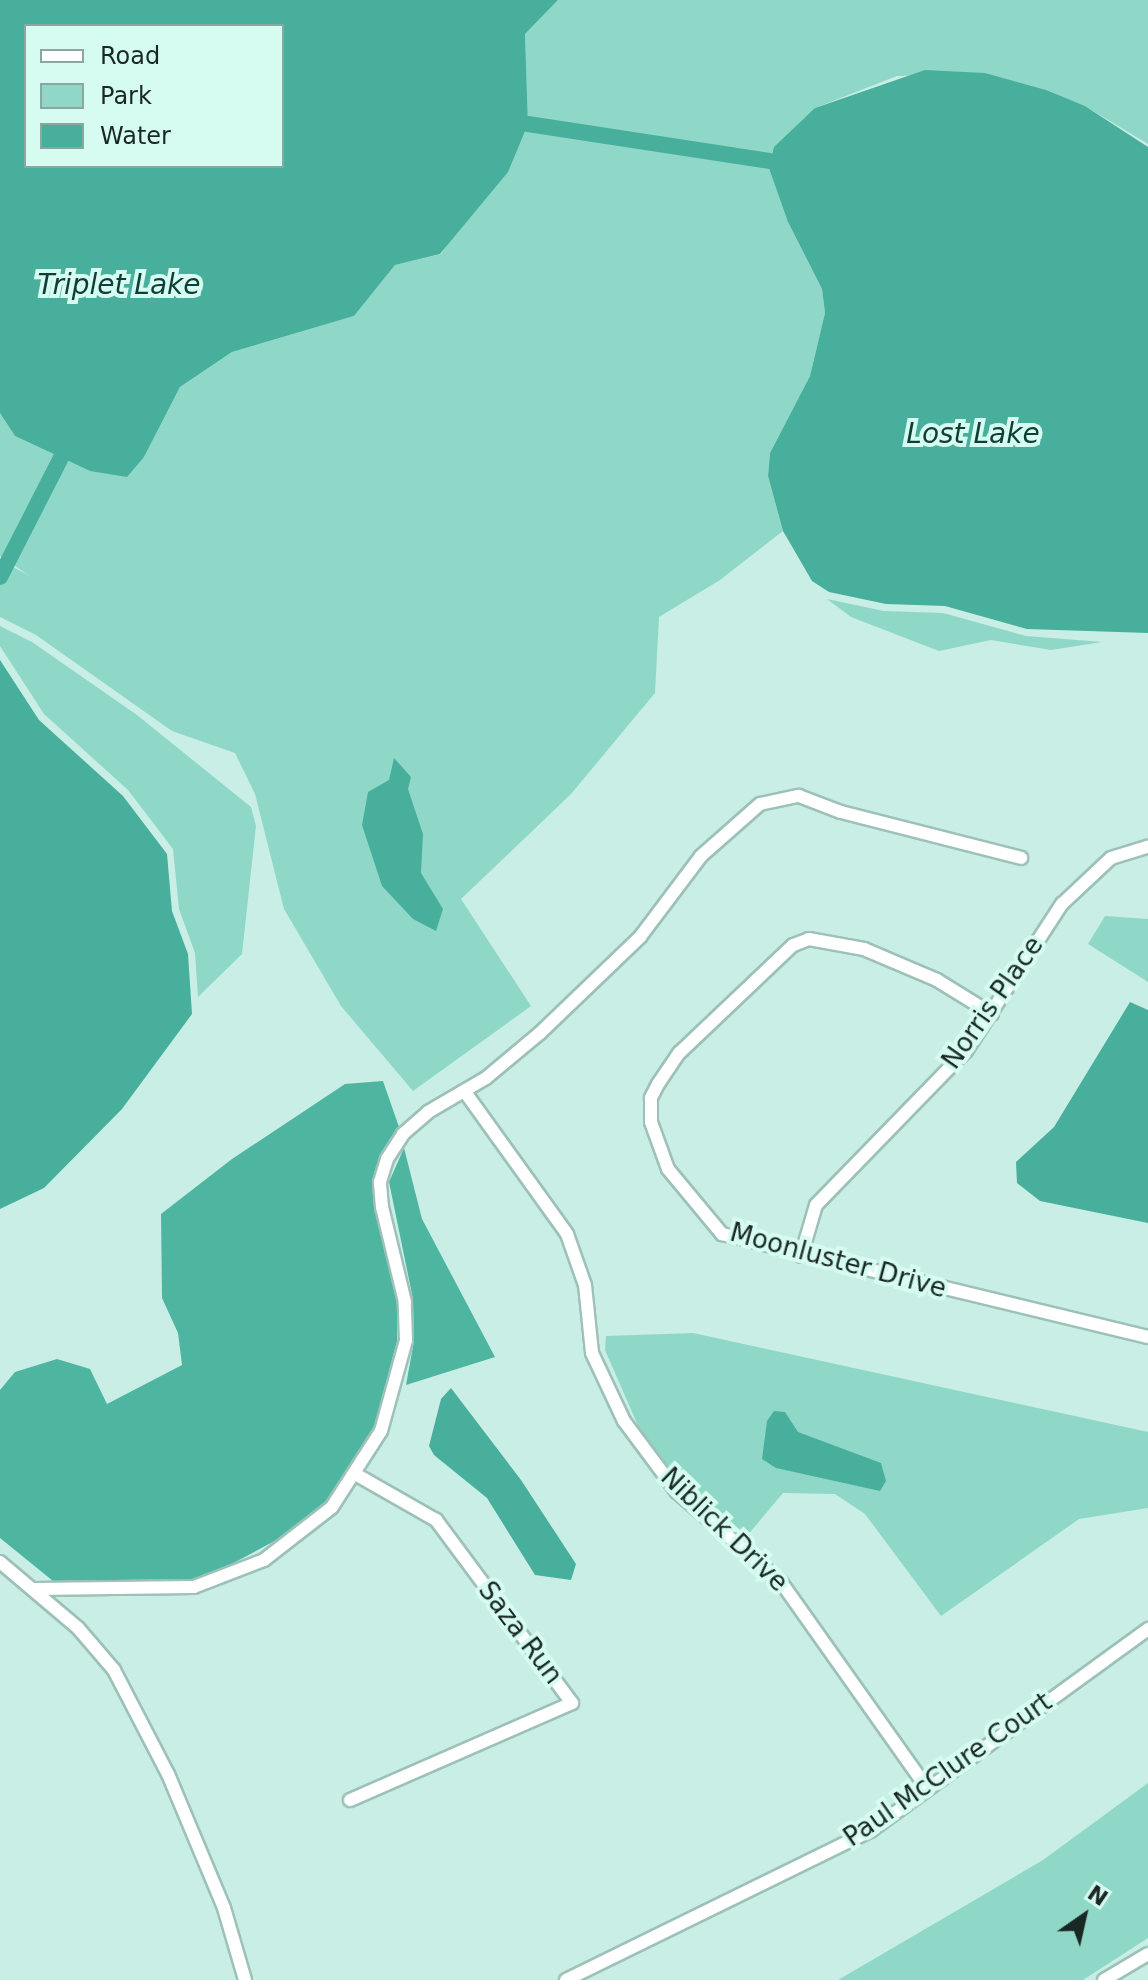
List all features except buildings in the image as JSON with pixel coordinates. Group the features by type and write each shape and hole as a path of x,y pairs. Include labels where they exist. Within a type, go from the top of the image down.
{"street":[{"path":"35,1589 149,1591 194,1587 228,1576 299,1537 332,1507 357,1475 385,1420 406,1340 405,1302 380,1182 403,1134 465,1092 540,1033 640,937 701,856 760,804 799,796 841,812 1021,858"},
{"name":"Norris Place","path":"801,1256 816,1205 966,1051 1062,904 1087,876 1111,858 1148,847"},
{"name":"Moonluster Drive","path":"992,1014 937,980 864,949 809,939 793,945 679,1053 651,1098 651,1122 668,1169 722,1234 801,1256 1148,1337"},
{"name":"Niblick Drive","path":"465,1092 567,1234 585,1285 592,1353 624,1421 677,1492 781,1582 927,1788"},
{"name":"Saza Run","path":"350,1800 572,1703 436,1520 357,1475"},
{"path":"0,1562 35,1589 114,1670 139,1716 224,1908 245,1980"},
{"name":"Paul McClure Court","path":"566,1980 870,1831 1148,1629"},
{"path":"1104,1980 1148,1954"}],"green space":[{"path":"558,0 1148,0 1148,144 1085,106 985,73 897,76 815,108 788,222 822,289 825,313 810,376 770,453 768,476 783,531 720,580 659,617 655,693 571,794 461,899 531,1006 413,1091 341,1006 284,909 255,794 235,753 172,731 36,635 0,617 0,560 30,576 0,556 0,413 15,436 90,471 144,457 180,387 232,352 354,316 395,265 441,254 528,124 525,34"},
{"path":"827,599 884,611 943,613 1026,636 1102,642 1051,650 991,640 939,651 851,617"},
{"path":"0,626 32,642 137,715 251,807 256,826 242,954 198,997 195,953 179,909 173,849 128,790 44,714 0,646"},
{"path":"1105,916 1148,919 1148,982 1088,944"},
{"path":"693,1333 1148,1432 1148,1508 1079,1519 941,1616 865,1514 835,1494 783,1493 746,1537 710,1514 682,1485 639,1428 605,1350 606,1336"},
{"path":"1148,1783 1148,1938 1083,1980 838,1980 1043,1860"}],"shaded area":[{"path":"383,1081 399,1127 381,1154 372,1184 397,1304 397,1341 374,1428 350,1471 327,1502 295,1530 226,1567 193,1579 150,1583 53,1581 0,1538 0,1390 15,1372 57,1359 90,1369 107,1404 182,1365 178,1333 162,1298 161,1214 232,1159 345,1084"},
{"path":"404,1148 422,1219 495,1357 406,1385 414,1341 413,1299 389,1182"}],"water":[{"name":"Triplet Lake","path":"0,0 558,0 525,34 528,124 508,172 440,254 395,265 354,316 232,352 180,387 144,457 127,477 90,471 15,436 0,413"},
{"name":"Lost Lake","path":"925,70 985,73 1046,90 1085,106 1148,147 1148,633 1027,629 945,606 886,604 829,592 812,581 783,531 768,476 770,453 810,376 825,313 822,289 788,222 769,168 774,147 815,108"},
{"path":"0,660 39,720 123,796 167,854 172,911 188,954 192,1014 122,1109 44,1188 0,1209"},
{"path":"394,758 411,777 408,789 423,834 421,873 443,909 436,931 413,919 382,886 362,825 368,792 389,780"},
{"path":"1130,1002 1148,1010 1148,1223 1040,1201 1017,1183 1016,1162 1054,1127"},
{"path":"451,1388 521,1480 576,1564 571,1580 535,1575 487,1498 434,1455 429,1446 441,1399"},
{"path":"774,1411 785,1412 798,1432 881,1463 886,1481 880,1491 776,1468 762,1459 767,1421"}],"waterway":[{"path":"528,124 769,161"},
{"path":"0,577 61,458"}]}
